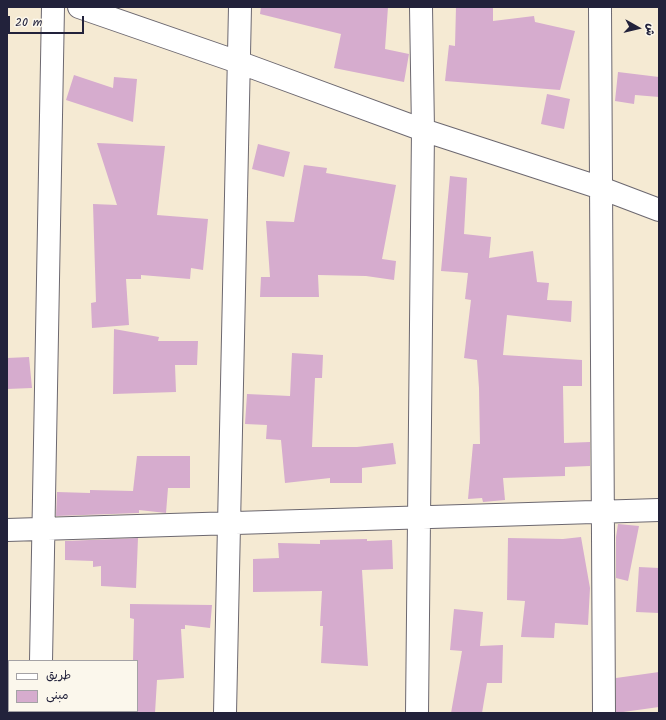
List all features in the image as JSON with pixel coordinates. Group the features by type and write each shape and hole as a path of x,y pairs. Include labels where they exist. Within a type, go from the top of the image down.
{"street":[{"path":"41,660 53,7"},
{"path":"79,7 238,62 422,130 602,188 659,210"},
{"path":"225,713 240,7"},
{"path":"417,713 422,130 421,7"},
{"path":"600,7 604,713"},
{"path":"7,530 44,530 419,516 659,510"}],"building":[{"path":"261,7 388,7 385,49 409,54 404,82 334,68 341,34 260,14"},
{"path":"456,7 493,7 493,21 534,16 535,22 575,31 560,90 445,81 449,45 455,46"},
{"path":"618,72 659,77 659,97 635,95 634,104 615,101"},
{"path":"74,75 113,88 114,77 137,79 133,122 66,100"},
{"path":"547,94 570,99 564,129 541,124"},
{"path":"97,143 165,146 157,215 208,219 203,270 191,268 190,279 141,275 141,279 126,279 129,325 92,328 91,303 96,302 93,204 117,205"},
{"path":"258,144 290,152 284,177 252,169"},
{"path":"304,165 327,168 326,173 396,185 382,259 396,261 394,280 366,276 318,275 319,297 260,297 261,277 270,277 266,221 294,222"},
{"path":"450,176 467,178 464,234 491,237 489,258 533,251 537,282 549,283 547,300 572,301 571,322 507,315 503,355 582,360 582,386 563,386 564,443 590,442 590,466 565,467 565,476 503,478 505,500 483,502 482,498 468,499 473,444 480,444 479,388 477,360 464,358 471,300 465,299 468,273 441,271"},
{"path":"114,329 159,337 158,341 198,341 197,365 175,365 176,392 113,394"},
{"path":"292,353 323,355 322,378 315,378 312,447 357,447 393,443 396,464 362,468 362,483 330,483 330,478 285,483 281,440 266,439 267,425 245,424 247,394 290,396"},
{"path":"29,357 32,388 7,389 7,358"},
{"path":"137,456 190,456 190,488 168,488 166,513 139,510 139,513 56,516 57,492 90,493 90,490 133,491"},
{"path":"618,524 639,526 628,581 616,578 616,537"},
{"path":"581,537 590,588 588,625 555,623 554,638 521,637 525,601 507,600 508,538 563,539"},
{"path":"138,538 136,588 101,586 101,566 93,567 93,561 65,560 65,541"},
{"path":"367,539 367,541 392,540 393,569 362,570 368,666 321,663 323,626 320,626 322,591 253,592 253,559 279,558 278,543 320,544 320,540"},
{"path":"639,567 659,568 659,613 636,612"},
{"path":"130,604 212,605 210,628 185,625 185,629 181,629 184,678 157,680 155,713 137,713 138,660 133,660 134,619 130,618"},
{"path":"454,609 483,612 480,646 503,645 502,683 487,683 482,713 451,713 462,651 450,650"},
{"path":"659,672 659,707 616,713 616,678"}]}
